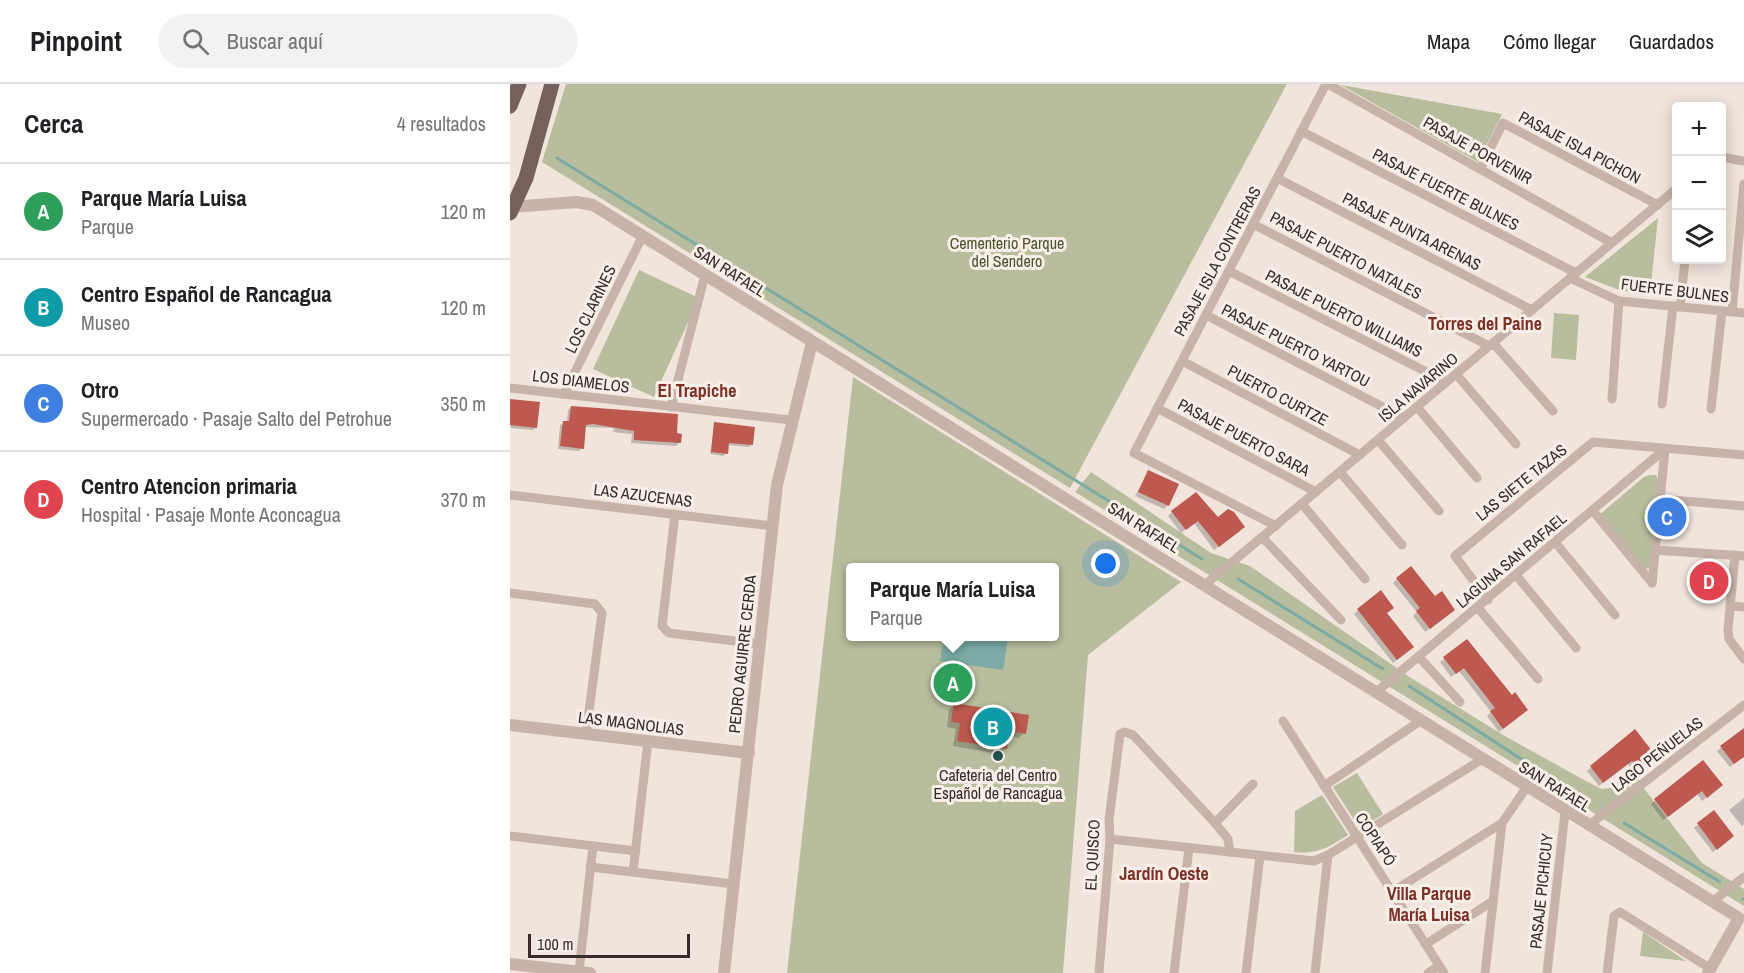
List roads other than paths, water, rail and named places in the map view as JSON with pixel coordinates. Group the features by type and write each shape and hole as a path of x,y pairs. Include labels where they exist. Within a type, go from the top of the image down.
{"main road":[{"path":"510,106 519,84"},
{"path":"511,209 526,178 552,84"}],"street":[{"name":"PASAJE ISLA CONTRERAS","path":"1276,526 1134,453 1327,84"},
{"name":"PASAJE PORVENIR","path":"1327,84 1612,243"},
{"name":"PASAJE ISLA PICHON","path":"1480,169 1503,123 1658,205"},
{"name":"PASAJE FUERTE BULNES","path":"1301,131 1573,276"},
{"path":"1726,158 1744,161"},
{"name":"PASAJE PUNTA ARENAS","path":"1277,178 1533,310"},
{"path":"1732,312 1744,184"},
{"name":"ISLA NAVARINO","path":"1206,584 1672,193"},
{"name":"SAN RAFAEL","path":"511,209 586,203 1206,584 1481,760 1742,920"},
{"name":"PASAJE PUERTO NATALES","path":"1253,224 1491,345"},
{"name":"LOS CLARINES","path":"564,394 642,237"},
{"path":"1662,404 1684,264"},
{"name":"PASAJE PUERTO WILLIAMS","path":"1229,271 1446,382"},
{"path":"671,407 705,275"},
{"name":"FUERTE BULNES","path":"1573,276 1619,301 1744,313"},
{"path":"1612,399 1619,301"},
{"path":"1712,409 1722,311"},
{"name":"PASAJE PUERTO YARTOU","path":"1206,315 1404,418"},
{"name":"PEDRO AGUIRRE CERDA","path":"724,973 779,469 812,342"},
{"path":"1491,345 1553,411"},
{"name":"PUERTO CURTZE","path":"1182,361 1360,455"},
{"path":"1456,374 1516,444"},
{"name":"LOS DIAMELOS","path":"510,388 791,420"},
{"path":"1417,407 1477,478"},
{"name":"PASAJE PUERTO SARA","path":"1158,408 1316,492"},
{"path":"1378,440 1439,511"},
{"name":"LAS SIETE TAZAS","path":"1488,600 1455,556 1593,442 1665,449"},
{"path":"1593,511 1652,583 1665,449 1744,455"},
{"name":"LAGUNA SAN RAFAEL","path":"1375,693 1665,449"},
{"path":"1340,472 1402,545"},
{"name":"LAS AZUCENAS","path":"510,495 772,526"},
{"path":"1660,499 1744,506"},
{"path":"1302,504 1365,579"},
{"path":"675,514 662,626 664,631 760,644"},
{"path":"1262,537 1341,620"},
{"path":"1556,542 1615,615"},
{"path":"1655,550 1740,556 1730,606 1729,639 1744,659"},
{"path":"1516,575 1576,648"},
{"path":"510,593 595,604 600,607 602,613 586,734"},
{"path":"1730,606 1744,607"},
{"path":"1478,608 1538,679"},
{"path":"1419,657 1460,702"},
{"name":"LAGO PEÑUELAS","path":"1588,826 1744,705"},
{"name":"COPIAPÓ","path":"1283,721 1442,969"},
{"path":"1324,786 1420,721"},
{"name":"LAS MAGNOLIAS","path":"510,725 749,753"},
{"name":"EL QUISCO","path":"1099,973 1110,839 1109,825 1118,739 1123,733 1133,735 1215,823"},
{"path":"633,872 648,741"},
{"path":"1110,839 1307,861 1328,855 1481,760"},
{"path":"1230,852 1228,839 1215,823 1253,784"},
{"path":"1392,892 1502,823 1526,788"},
{"name":"PASAJE PICHICUY","path":"1547,973 1565,812"},
{"path":"1485,973 1502,823"},
{"path":"510,836 636,851"},
{"path":"510,963 584,972 593,846"},
{"path":"1174,973 1189,848"},
{"path":"1315,973 1328,855"},
{"path":"1246,973 1260,856"},
{"path":"590,867 734,884"},
{"path":"1712,902 1744,877"},
{"path":"1426,944 1493,901"},
{"path":"1607,973 1614,916 1620,912 1709,971 1742,920"},
{"path":"1428,973 1442,969"}],"water":[{"path":"943,641 1007,641 1003,670 940,661"}],"waterway":[{"path":"557,158 1202,559"},
{"path":"1238,579 1383,669"},
{"path":"1409,686 1572,792"},
{"path":"1624,823 1720,882"}],"place":[{"name":"Otro","path":"1667,517"},
{"name":"Centro Atencion primaria","path":"1709,581"},
{"name":"Parque María Luisa","path":"953,683"},
{"name":"Centro Español de Rancagua","path":"993,727"},
{"name":"Cafeteria del Centro Español de Rancagua","path":"998,756"}],"district":[{"name":"Torres del Paine","path":"1485,323"},
{"name":"El Trapiche","path":"697,390"},
{"name":"Jardín Oeste","path":"1164,873"},
{"name":"Villa Parque María Luisa","path":"1429,903"}],"park label":[{"name":"Cementerio Parque del Sendero","path":"1007,252"}]}
